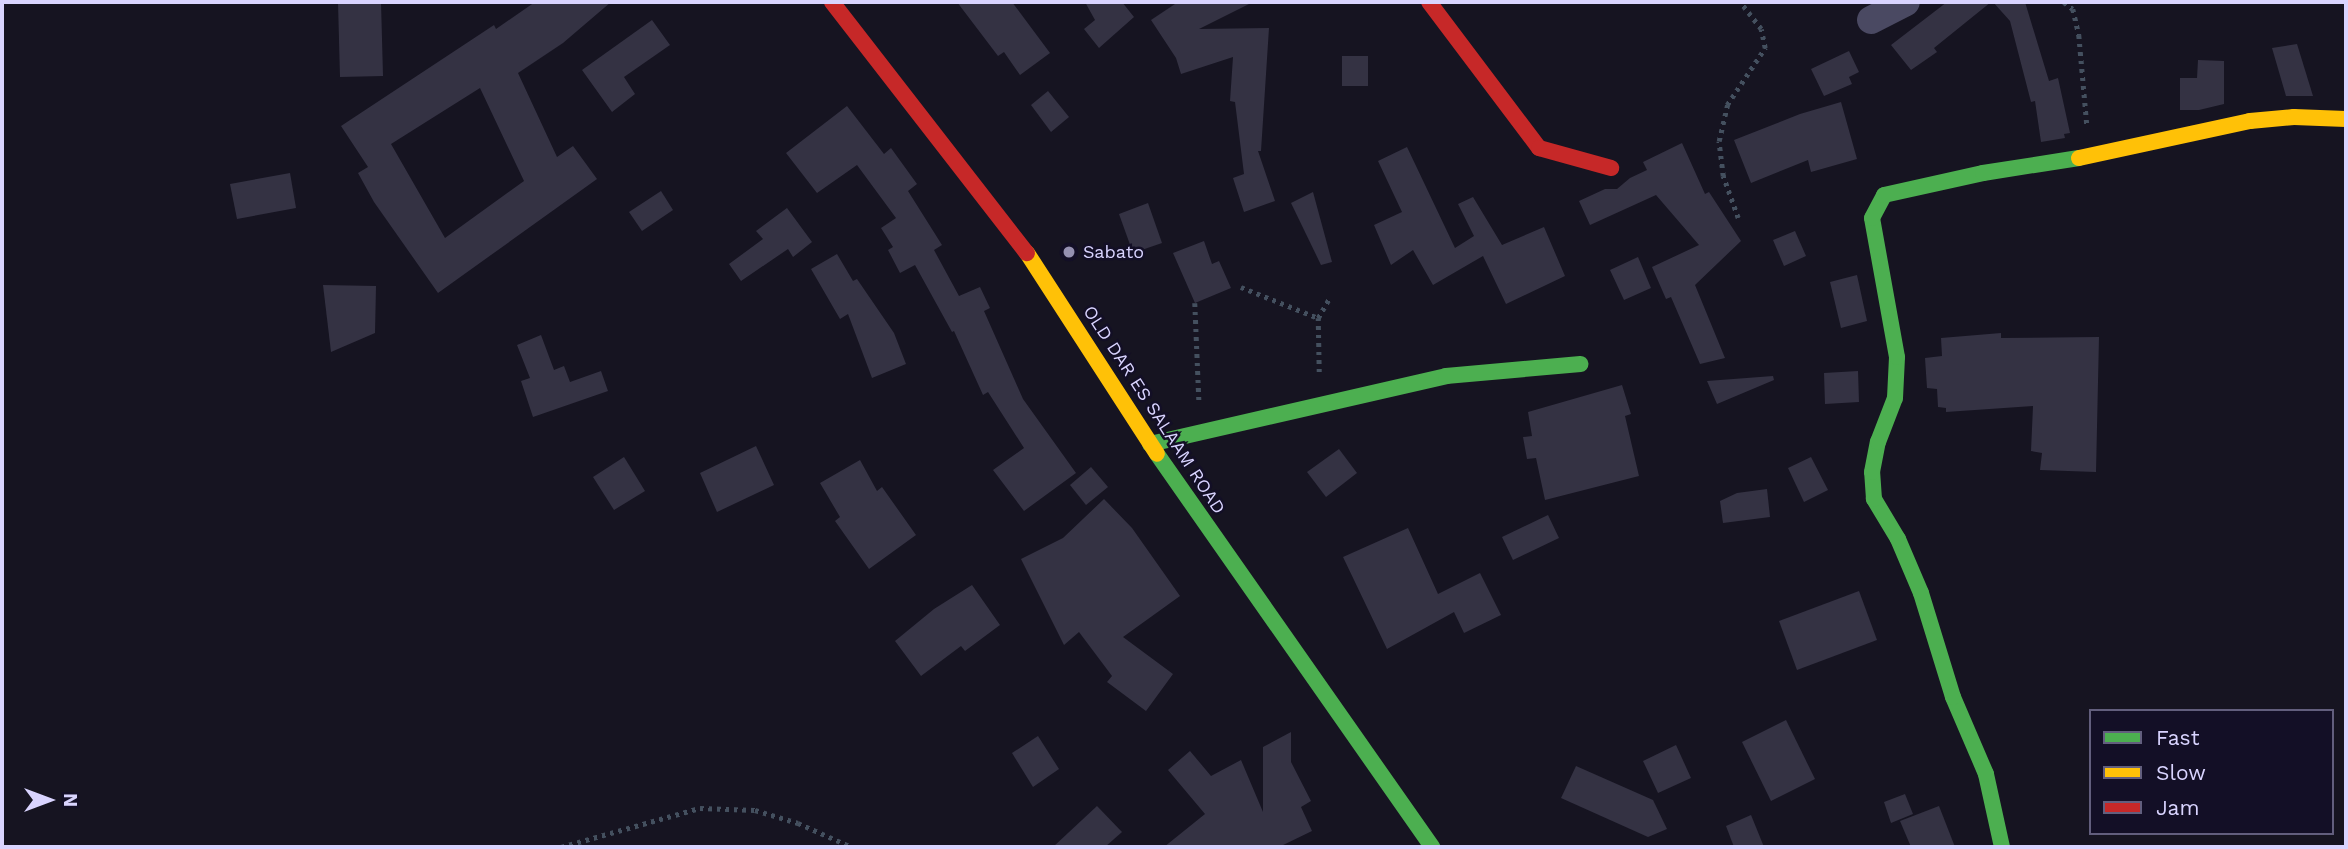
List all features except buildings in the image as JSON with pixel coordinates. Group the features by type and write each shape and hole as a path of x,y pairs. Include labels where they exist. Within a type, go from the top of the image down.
{"street":[{"name":"OLD DAR ES SALAAM ROAD","path":"832,2 1037,266 1150,444 1432,847"},
{"path":"1429,2 1539,148 1611,168"},
{"path":"1871,20 1906,2"},
{"path":"2001,847 1986,774 1953,697 1921,593 1898,539 1874,499 1872,472 1878,442 1895,398 1897,357 1882,286 1872,218 1884,195 1983,173 2090,156 2250,121 2294,117 2346,119"},
{"path":"1150,444 1446,376 1580,364"}],"path":[{"path":"1738,218 1723,176 1719,141 1727,105 1765,48 1761,29 1740,2"},
{"path":"2064,2 2073,9 2079,35 2090,156"},
{"path":"1241,287 1318,318"},
{"path":"1320,405 1318,318 1329,299"},
{"path":"1195,303 1200,432"},
{"path":"561,847 700,808 755,810 798,823 852,847"}],"traffic: fast":[{"path":"2002,847 1986,774 1953,697 1921,593 1898,539 1874,499 1872,472 1878,442 1895,398 1897,357 1872,218 1884,195 1983,173 2079,158"},
{"path":"1150,444 1446,376 1580,364"},
{"path":"1157,454 1432,847"}],"traffic: slow":[{"path":"2079,158 2250,121 2294,117 2346,119"},
{"path":"1027,253 1157,454"}],"traffic: jam":[{"path":"832,2 1027,253"},
{"path":"1429,2 1539,148 1611,168"}],"place":[{"name":"Sabato","path":"1069,252"}]}
